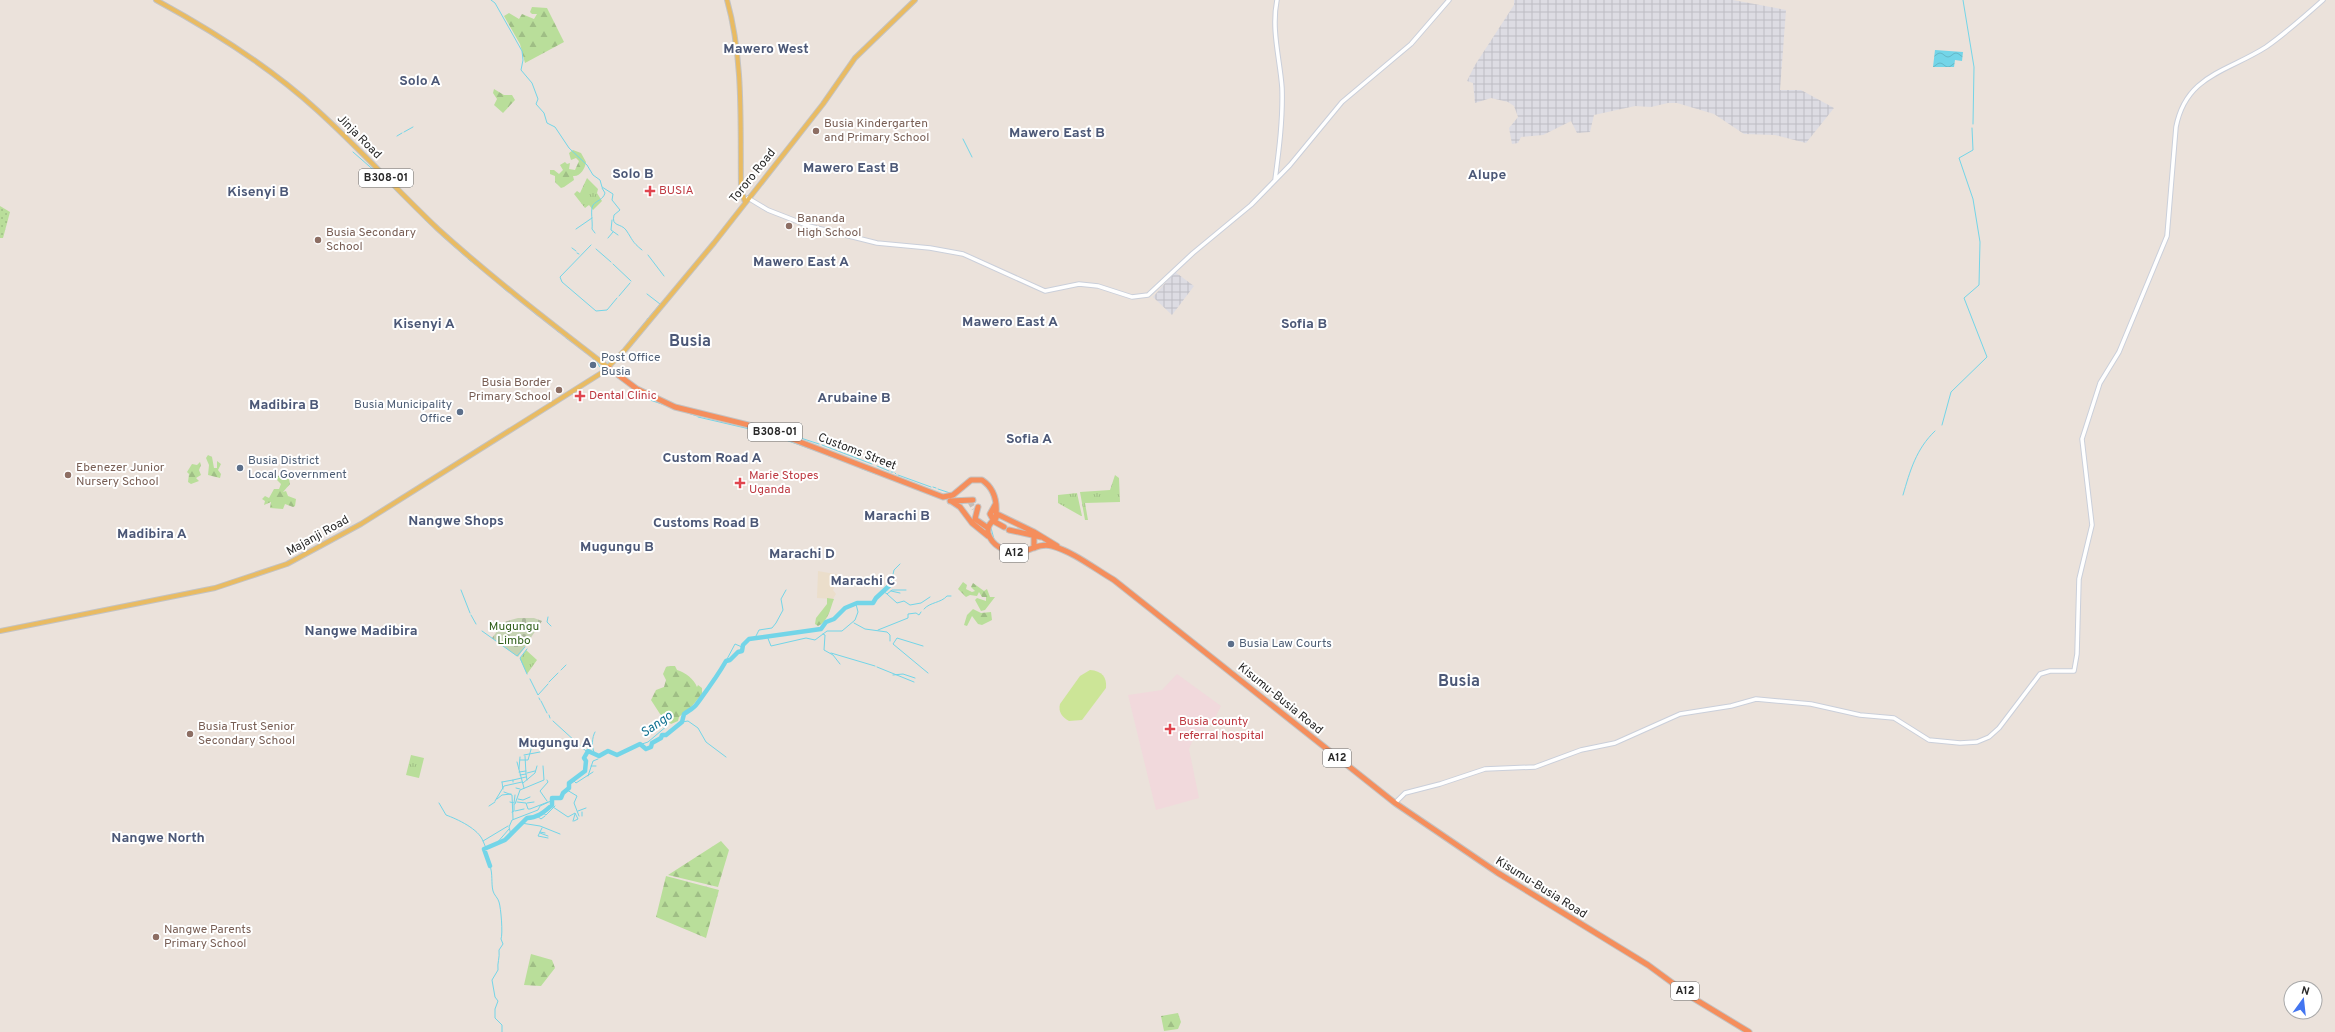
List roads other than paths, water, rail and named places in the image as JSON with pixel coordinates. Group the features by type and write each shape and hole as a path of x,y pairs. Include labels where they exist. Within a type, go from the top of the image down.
{"highway":[{"name":"Customs Street","path":"609,368 637,389 675,408 769,430 947,499 960,508 973,524 989,536"},
{"path":"947,499 971,480 979,479 992,488 995,495 995,514 988,528 976,521 976,509"},
{"name":"Customs Street","path":"947,499 969,500"},
{"name":"A12","path":"995,514 1006,529 1034,534"},
{"name":"A12","path":"995,514 1042,537 1064,551"},
{"name":"A12","path":"988,528 989,536"},
{"name":"A12","path":"1034,534 1034,548"},
{"name":"Kisumu-Busia Road","path":"989,536 995,544 1008,552 1019,554 1045,545 1064,551 1130,591 1368,784 1498,873 1621,950 1648,965 1693,998 1749,1032"}],"main road":[{"name":"Jinja Road","path":"156,0 228,41 295,91 337,129 439,229 516,296 609,368"},
{"path":"727,0 734,31 737,69 741,189 747,200"},
{"name":"Tororo Road","path":"609,368 714,243 823,104 855,58 915,0"},
{"name":"Majanji Road","path":"0,631 215,588 287,564 361,524 609,368"}],"street":[{"path":"1275,180 1282,122 1281,76 1274,27 1277,0"},
{"path":"747,200 810,226 877,243 937,249 963,254 1045,291 1076,284 1088,284 1128,296 1140,297 1148,295 1193,253 1240,215 1275,180 1342,102 1410,44 1449,0"},
{"path":"1395,803 1405,793 1440,784 1485,769 1535,766 1581,750 1615,743 1687,712 1731,706 1756,699 1810,704 1860,715 1894,718 1929,740 1960,743 1976,742 1989,737 1999,728 2040,674 2050,671 2074,672 2077,654 2079,580 2092,525 2082,440 2100,383 2119,352 2166,240 2178,118 2185,99 2193,89 2288,31 2323,0"}],"water":[{"path":"1935,50 1963,52 1962,61 1955,60 1954,67 1933,67"}],"waterway":[{"path":"491,0 495,3 522,51 523,60 521,70 532,83 538,99 536,104 544,113 547,123 555,127 569,148 587,165 593,175 600,180 602,187 613,194 612,200 620,210 614,215 613,219 615,223 624,228 642,250"},
{"path":"1963,0 1974,67 1973,124"},
{"path":"404,132 413,127"},
{"path":"1942,425 1951,392 1987,357 1964,298 1979,285 1980,242 1973,199 1959,158 1973,150 1972,128"},
{"path":"397,136 402,133"},
{"path":"963,139 972,157"},
{"path":"353,152 377,173"},
{"path":"381,176 401,196"},
{"path":"595,233 592,229 592,207 604,195 605,193 602,188"},
{"path":"576,229 592,218"},
{"path":"425,220 432,226"},
{"path":"612,220 611,230 618,235"},
{"path":"433,227 439,233"},
{"path":"608,238 613,232"},
{"path":"443,237 447,240"},
{"path":"448,241 466,257"},
{"path":"591,245 560,277 562,282 596,311 607,310 617,298"},
{"path":"572,248 576,251"},
{"path":"596,249 611,262"},
{"path":"648,255 664,276"},
{"path":"468,259 476,265"},
{"path":"613,264 631,281"},
{"path":"477,266 480,269"},
{"path":"619,296 630,283"},
{"path":"502,287 508,292"},
{"path":"647,294 660,304 656,309"},
{"path":"521,302 525,305"},
{"path":"531,310 538,316"},
{"path":"651,315 655,310"},
{"path":"539,316 545,321"},
{"path":"639,330 646,321"},
{"path":"546,322 550,325"},
{"path":"553,327 558,332"},
{"path":"630,340 638,331"},
{"path":"570,341 574,343"},
{"path":"625,347 630,341"},
{"path":"576,345 579,348"},
{"path":"580,348 586,353"},
{"path":"620,352 623,349"},
{"path":"588,354 593,359"},
{"path":"608,362 614,358"},
{"path":"595,360 600,367"},
{"path":"609,372 650,400 697,416"},
{"path":"698,417 767,433"},
{"path":"761,425 819,444"},
{"path":"1903,495 1914,461 1923,445 1935,431"},
{"path":"769,434 825,454"},
{"path":"822,445 872,464"},
{"path":"827,455 831,457"},
{"path":"877,466 889,471"},
{"path":"860,468 876,474"},
{"path":"898,475 931,487"},
{"path":"938,489 950,493"},
{"path":"991,528 994,539"},
{"name":"Sango","path":"891,583 894,570 900,564"},
{"name":"Sango","path":"490,866 484,849 505,840 527,818 535,817 544,812 552,805 552,798 561,798 563,793 569,788 569,783 585,771 586,761 584,758 588,751 599,756 608,751 617,755 640,744 646,749 651,747 652,743 661,738 662,735 666,735 682,722 684,714 696,705 726,661 730,660 738,652 742,651 743,645 749,639 821,629 826,622 834,619 845,608 857,603 873,603 876,598 890,585"},
{"path":"461,590 470,613"},
{"path":"756,636 759,630 772,628 776,623 783,610 781,599 786,590"},
{"path":"883,591 887,594 892,590 906,590"},
{"path":"891,591 900,593"},
{"path":"887,594 897,603 904,601 910,605 921,603 930,597"},
{"path":"924,609 947,596 951,596"},
{"path":"767,636 771,646 806,638 815,640 827,631 842,631 855,620 858,612 856,604"},
{"path":"878,630 908,618 908,614 916,613 919,615 921,612"},
{"path":"471,615 476,624"},
{"path":"548,617 547,622 551,626"},
{"path":"854,623 865,629 887,632 890,635 890,641"},
{"path":"482,631 517,656 525,647"},
{"path":"823,634 825,635 824,650 833,655 840,664"},
{"path":"923,646 897,638 893,644 928,673"},
{"path":"726,661 735,644 742,647"},
{"path":"527,649 520,658 527,674"},
{"path":"831,653 875,666"},
{"path":"561,670 566,665"},
{"path":"877,667 914,682"},
{"path":"549,682 558,673"},
{"path":"893,675 903,674 915,678"},
{"path":"530,679 538,695 548,684"},
{"path":"541,701 547,713"},
{"path":"553,721 587,752"},
{"path":"682,722 688,721 698,728 706,742 726,757"},
{"path":"642,744 648,742 668,725"},
{"path":"595,732 592,743 595,754"},
{"path":"520,760 528,760 532,746"},
{"path":"524,755 540,752"},
{"path":"525,756 526,774"},
{"path":"519,769 520,757"},
{"path":"588,776 593,761 598,759"},
{"path":"517,762 524,788"},
{"path":"523,783 535,773 537,766"},
{"path":"512,812 514,811 514,804 520,790 544,780 543,766"},
{"path":"591,766 596,766"},
{"path":"519,772 526,771"},
{"path":"527,773 535,771"},
{"path":"573,780 576,783 593,772"},
{"path":"520,775 526,774 527,780"},
{"path":"513,780 526,777"},
{"path":"502,782 513,780 513,782"},
{"path":"547,780 548,782 540,791 547,801"},
{"path":"502,782 503,789"},
{"path":"495,801 504,786 522,782"},
{"path":"516,788 520,789"},
{"path":"567,790 577,796 574,803 579,816"},
{"path":"504,792 512,795 513,819"},
{"path":"497,799 502,795 511,794"},
{"path":"510,802 514,803 515,795"},
{"path":"518,799 523,800 530,797"},
{"name":"Sango","path":"511,835 509,827 512,820 538,810 540,806 551,801"},
{"path":"489,806 495,802"},
{"path":"517,802 526,803 528,809 548,802"},
{"path":"527,803 534,802"},
{"path":"439,803 446,815 477,832 483,841"},
{"name":"Sango","path":"543,813 546,815 555,806"},
{"path":"553,807 568,817 575,813 578,819 574,821"},
{"path":"578,811 586,808"},
{"path":"515,811 524,809"},
{"path":"573,821 575,814"},
{"path":"537,816 541,819 545,816"},
{"path":"521,823 540,826 560,834"},
{"path":"486,848 483,841 508,826"},
{"path":"542,828 538,836 548,838"},
{"path":"496,844 509,829"},
{"path":"540,832 545,833"},
{"path":"540,833 548,836"},
{"name":"Sango","path":"490,866 493,891 499,902 502,921 501,939 503,944 499,950 498,970 492,980 495,997 498,1001 495,1009 495,1018 502,1025 502,1032"}],"tunnel":[{"path":"970,502 974,509"}],"place":[{"name":"Busia Kindergarten and Primary School","path":"816,131"},
{"name":"BUSIA","path":"650,191"},
{"name":"Bananda High School","path":"789,226"},
{"name":"Busia Secondary School","path":"318,240"},
{"name":"Post Office Busia","path":"593,365"},
{"name":"Busia Border Primary School","path":"559,390"},
{"name":"Dental Clinic","path":"580,396"},
{"name":"Busia Municipality Office","path":"460,412"},
{"name":"Busia District Local Government","path":"240,468"},
{"name":"Ebenezer Junior Nursery School","path":"68,475"},
{"name":"Marie Stopes Uganda","path":"740,483"},
{"name":"Busia Law Courts","path":"1231,644"},
{"name":"Busia county referral hospital","path":"1170,729"},
{"name":"Busia Trust Senior Secondary School","path":"190,734"},
{"name":"Nangwe Parents Primary School","path":"156,937"}],"district":[{"name":"Mawero West","path":"766,49"},
{"name":"Solo A","path":"420,81"},
{"name":"Mawero East B","path":"1057,133"},
{"name":"Mawero East B","path":"851,168"},
{"name":"Solo B","path":"633,174"},
{"name":"Alupe","path":"1487,175"},
{"name":"Kisenyi B","path":"258,192"},
{"name":"Mawero East A","path":"801,262"},
{"name":"Mawero East A","path":"1010,322"},
{"name":"Kisenyi A","path":"424,324"},
{"name":"Sofia B","path":"1304,324"},
{"name":"Busia","path":"690,342"},
{"name":"Arubaine B","path":"854,398"},
{"name":"Madibira B","path":"284,405"},
{"name":"Sofia A","path":"1029,439"},
{"name":"Custom Road A","path":"712,458"},
{"name":"Marachi B","path":"897,516"},
{"name":"Nangwe Shops","path":"456,521"},
{"name":"Customs Road B","path":"706,523"},
{"name":"Madibira A","path":"152,534"},
{"name":"Mugungu B","path":"617,547"},
{"name":"Marachi D","path":"802,554"},
{"name":"Marachi C","path":"863,581"},
{"name":"Nangwe Madibira","path":"361,631"},
{"name":"Busia","path":"1459,682"},
{"name":"Mugungu A","path":"555,743"},
{"name":"Nangwe North","path":"158,838"}],"park label":[{"name":"Mugungu Limbo","path":"514,634"}]}
